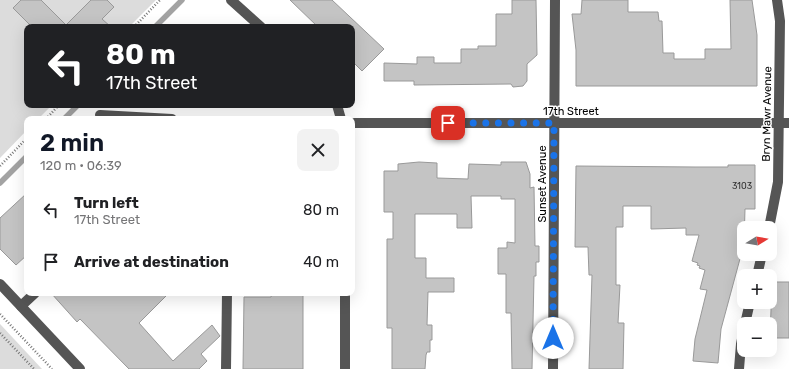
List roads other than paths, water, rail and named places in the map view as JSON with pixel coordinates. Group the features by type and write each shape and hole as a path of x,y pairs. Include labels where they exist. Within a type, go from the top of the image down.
{"street":[{"path":"231,0 258,24"},
{"name":"Sunset Avenue","path":"553,369 555,0"},
{"name":"Bryn Mawr Avenue","path":"770,221 778,182 784,123 780,21 777,0"},
{"path":"100,115 118,116"},
{"name":"17th Street","path":"355,124 784,123"},
{"path":"0,284 80,369"},
{"path":"21,306 32,296"},
{"path":"226,369 227,296"},
{"path":"345,296 345,369"},
{"path":"739,369 740,357"}],"waterway":[{"path":"158,24 182,0"},
{"path":"67,116 75,108"},
{"path":"0,183 24,159"}]}
